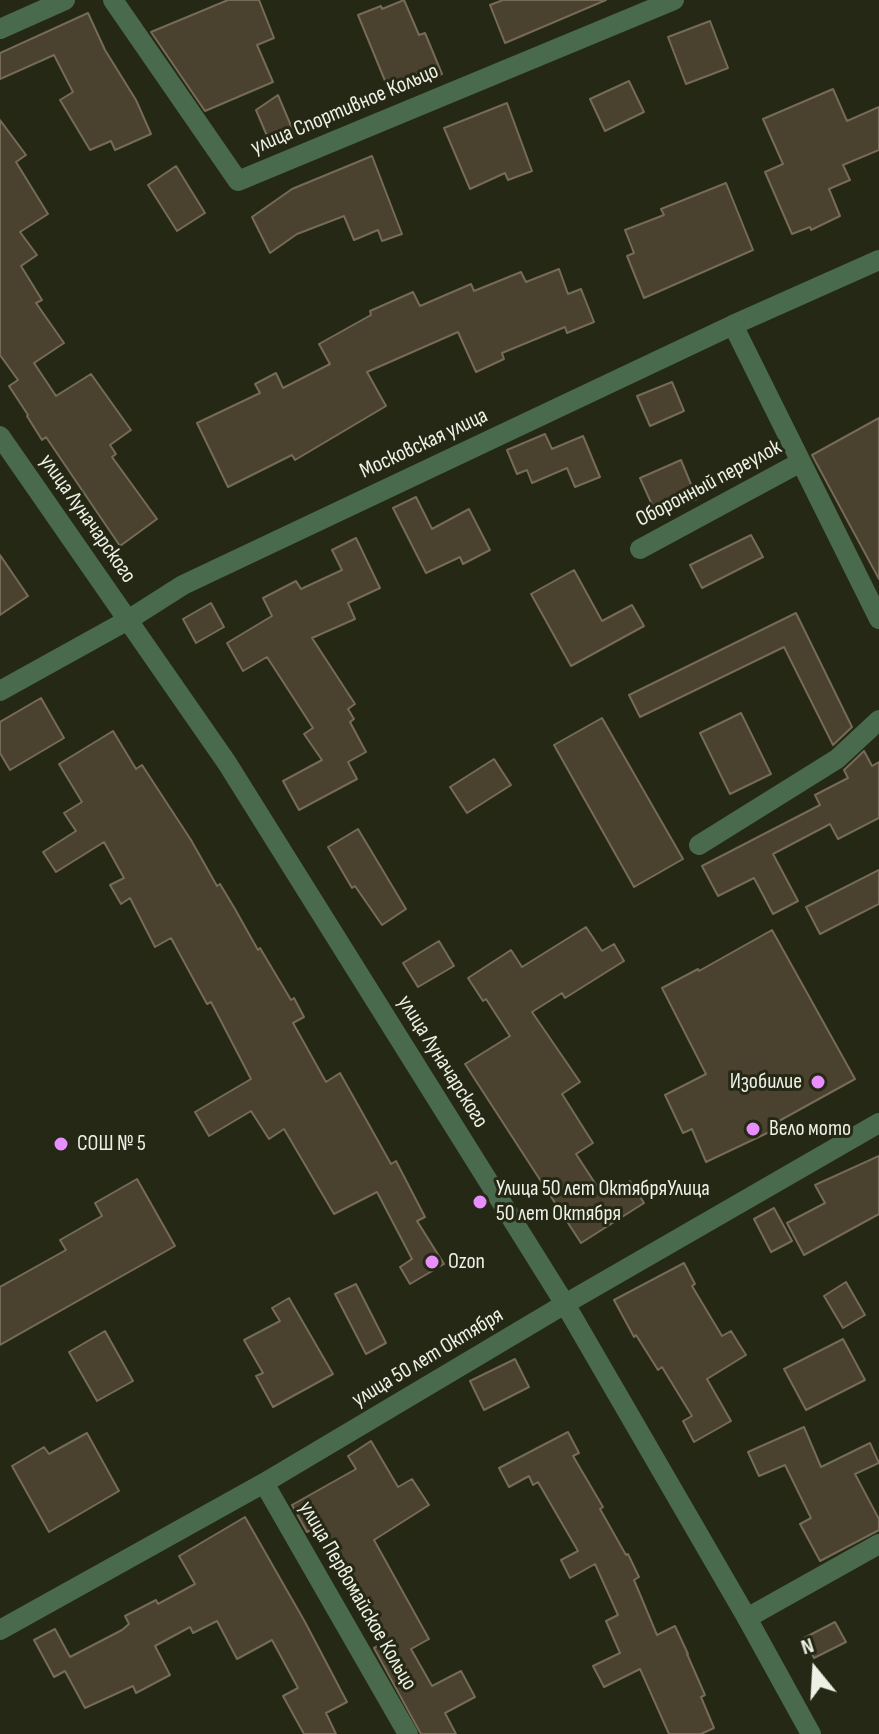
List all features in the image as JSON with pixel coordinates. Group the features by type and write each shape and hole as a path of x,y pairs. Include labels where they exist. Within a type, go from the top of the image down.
{"street":[{"path":"0,29 65,0"},
{"name":"улица Спортивное Кольцо","path":"113,0 238,181 674,0"},
{"name":"Московская улица","path":"0,691 128,620 183,585 733,325 879,260"},
{"name":"Оборонный переулок","path":"733,325 879,619"},
{"name":"улица Луначарского","path":"0,436 227,763 565,1304 811,1734"},
{"name":"Оборонный переулок","path":"640,549 801,462"},
{"path":"699,845 837,759 879,720"},
{"name":"улица 50 лет Октября","path":"0,1630 264,1483 565,1304 879,1123"},
{"name":"улица Первомайское Кольцо","path":"264,1483 408,1734"},
{"path":"747,1618 879,1544"}],"building":[{"path":"228,0 259,0 274,38 257,45 273,82 205,111 151,32"},
{"path":"404,0 419,35 425,33 442,74 390,93 358,15"},
{"path":"503,0 606,0 505,43 490,5"},
{"path":"88,13 151,134 115,150 111,141 90,150 60,100 73,92 54,55 0,79 0,53"},
{"path":"710,21 728,68 686,84 668,37"},
{"path":"629,81 644,112 605,131 590,99"},
{"path":"833,89 847,121 879,107 879,150 843,165 850,180 829,189 840,216 811,230 810,227 792,234 765,172 783,164 763,119"},
{"path":"278,95 294,133 270,143 256,110"},
{"path":"507,103 532,171 508,180 505,173 470,189 444,128"},
{"path":"0,120 26,155 16,162 48,214 20,232 37,255 21,266 42,300 36,303 64,343 34,363 56,396 91,374 131,430 110,445 116,454 112,457 157,519 120,546 46,437 42,440 9,386 18,380 0,355"},
{"path":"372,156 402,234 382,241 378,230 354,240 344,216 297,234 270,253 252,217 292,189"},
{"path":"176,166 205,213 177,231 148,185"},
{"path":"726,183 753,250 644,298 627,256 634,253 625,230 664,215 661,209"},
{"path":"559,269 568,294 581,289 594,322 567,333 565,327 502,353 504,359 476,372 458,332 367,372 386,406 295,460 292,455 228,487 197,423 260,393 255,384 276,373 283,388 330,364 319,344 371,315 370,311 413,292 420,306 471,284 474,291 521,272 526,282"},
{"path":"672,382 684,411 650,426 637,396"},
{"path":"879,418 879,579 812,455"},
{"path":"545,434 552,449 583,436 600,477 575,487 567,468 532,483 527,470 517,474 507,450"},
{"path":"681,460 697,499 657,516 640,478"},
{"path":"416,497 432,529 469,509 490,550 463,564 460,557 426,573 393,508"},
{"path":"751,535 763,557 702,588 690,565"},
{"path":"356,538 380,588 348,603 355,619 312,638 355,704 348,709 354,719 350,722 366,752 348,762 357,779 299,810 283,781 322,760 304,734 313,728 267,657 243,671 227,643 272,616 263,598 296,581 301,589 342,570 332,550"},
{"path":"0,555 28,596 0,615"},
{"path":"574,570 602,621 632,605 644,626 571,666 531,594"},
{"path":"211,603 224,627 196,643 183,619"},
{"path":"796,613 852,727 833,745 784,647 640,717 629,695"},
{"path":"41,698 64,738 10,770 0,753 0,722"},
{"path":"741,713 771,774 730,794 700,733"},
{"path":"602,718 683,859 634,887 554,745"},
{"path":"113,731 136,769 142,765 217,886 220,884 258,950 260,948 291,1000 294,998 304,1017 293,1023 326,1082 340,1073 391,1164 396,1161 425,1217 417,1221 444,1264 410,1284 400,1267 412,1259 377,1192 334,1214 284,1129 269,1139 251,1111 209,1136 195,1112 251,1079 211,1002 207,1004 171,938 155,947 130,898 121,904 110,885 124,878 104,842 56,872 43,852 76,831 64,813 82,802 59,764"},
{"path":"864,751 872,766 879,762 879,818 838,839 830,824 773,854 798,901 773,914 754,878 718,896 702,866 820,805 815,795 848,778 844,770"},
{"path":"494,759 511,785 467,813 450,787"},
{"path":"358,829 406,909 382,925 355,886 352,888 328,847"},
{"path":"879,870 879,904 820,934 806,907"},
{"path":"586,927 602,951 614,944 624,961 565,998 562,993 532,1012 580,1082 562,1094 593,1143 576,1154 604,1197 630,1181 644,1203 581,1243 465,1064 510,1036 468,978 511,950 522,967"},
{"path":"772,930 855,1079 779,1121 782,1126 706,1162 692,1129 683,1133 665,1095 706,1074 662,988"},
{"path":"439,941 454,966 418,987 403,963"},
{"path":"879,1156 879,1214 804,1255 787,1223 825,1203 815,1185"},
{"path":"137,1179 175,1246 0,1345 0,1287 66,1250 60,1240 102,1216 95,1203"},
{"path":"774,1208 792,1241 771,1252 754,1219"},
{"path":"684,1263 695,1284 692,1286 722,1336 731,1331 746,1355 707,1379 731,1421 694,1442 683,1421 692,1416 662,1367 658,1370 636,1335 634,1337 614,1300"},
{"path":"846,1282 865,1315 843,1328 824,1296"},
{"path":"356,1284 386,1343 366,1354 335,1294"},
{"path":"289,1298 333,1374 273,1407 256,1376 263,1373 244,1340 280,1321 272,1308"},
{"path":"105,1331 133,1381 97,1401 69,1352"},
{"path":"843,1339 865,1380 806,1410 784,1369"},
{"path":"515,1359 529,1387 484,1410 470,1381"},
{"path":"804,1427 821,1467 870,1443 879,1463 855,1474 879,1519 879,1530 820,1561 800,1524 811,1518 785,1465 759,1476 748,1452"},
{"path":"568,1432 579,1453 573,1456 639,1577 634,1580 657,1635 675,1626 705,1695 701,1697 714,1728 701,1734 669,1734 640,1669 604,1687 593,1666 620,1653 606,1621 618,1615 595,1564 570,1578 561,1560 578,1551 538,1482 533,1485 529,1476 509,1487 499,1468"},
{"path":"87,1433 119,1491 49,1532 12,1466 44,1447 49,1454"},
{"path":"371,1441 398,1487 412,1479 429,1505 374,1540 429,1639 411,1649 432,1686 461,1671 475,1697 445,1713 456,1734 421,1734 374,1648 387,1641 318,1526 307,1532 292,1505 356,1469 348,1456"},
{"path":"245,1517 347,1702 326,1713 336,1734 304,1734 283,1696 298,1688 272,1640 237,1659 217,1621 193,1633 190,1627 155,1646 170,1675 136,1693 133,1686 85,1708 65,1671 54,1677 34,1640 55,1629 70,1657 122,1630 129,1624 125,1616 156,1600 158,1604 195,1584 179,1556"},
{"path":"835,1622 846,1642 814,1658 804,1638"}],"place":[{"name":"Изобилие","path":"818,1082"},
{"name":"Вело мото","path":"753,1129"},
{"name":"СОШ № 5","path":"61,1144"},
{"name":"Улица 50 лет ОктябряУлица 50 лет Октября","path":"480,1202"},
{"name":"Ozon","path":"432,1262"}]}
